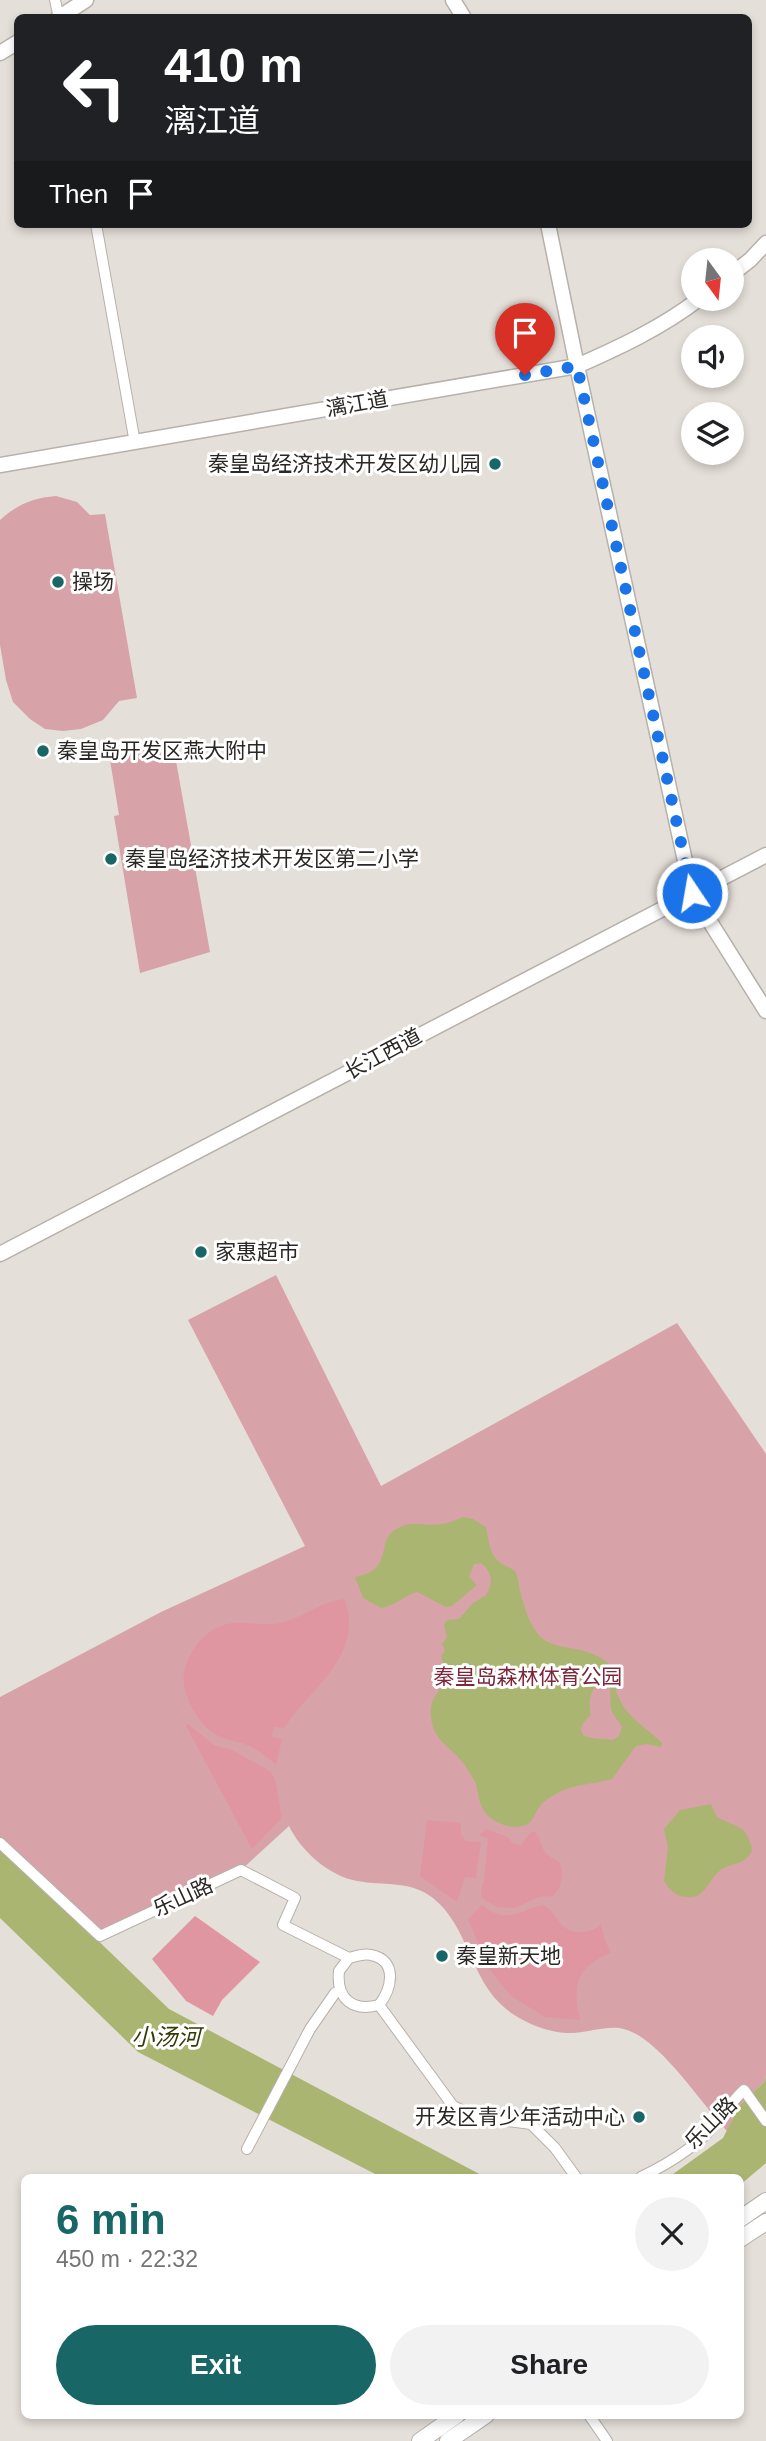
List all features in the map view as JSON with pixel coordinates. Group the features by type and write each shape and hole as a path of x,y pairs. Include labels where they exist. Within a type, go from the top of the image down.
{"main road":[{"path":"744,2216 766,2201"},
{"path":"744,2236 766,2221"},
{"path":"420,2441 451,2419"},
{"path":"448,2441 480,2419"}],"street":[{"path":"63,14 86,0"},
{"path":"97,228 135,443"},
{"path":"549,228 692,893 766,1011"},
{"path":"744,265 766,243"},
{"name":"漓江道","path":"0,465 577,366 635,340 682,312"},
{"name":"长江西道","path":"0,1254 766,855"},
{"name":"乐山路","path":"0,1843 100,1936 242,1870 295,1898 284,1925 349,1958 370,1954 379,1957 387,1965 391,1978 391,1987 379,2004"},
{"path":"349,1958 339,1971 340,1991 347,2001 357,2006 379,2004 453,2106 476,2117 531,2124 555,2148 574,2174"},
{"path":"247,2149 310,2029 335,1993 340,1991"},
{"name":"乐山路","path":"646,2174 686,2150 718,2121 744,2090 766,2121"},
{"path":"592,2419 607,2441"}],"green space":[{"name":"操场","path":"56,496 77,502 90,515 105,514 137,698 119,701 103,720 81,729 63,731 45,729 13,702 0,645 0,520 26,503"},
{"path":"173,744 210,952 140,973 114,816 119,815 109,754"},
{"name":"秦皇岛森林体育公园","path":"276,1275 381,1486 677,1323 766,1454 766,2074 765,2081 739,2106 727,2131 680,2074 654,2047 640,2037 621,2028 574,2033 556,2032 520,2018 493,1996 476,1968 455,1923 433,1898 415,1888 357,1881 336,1874 308,1853 289,1826 241,1870 100,1936 0,1843 0,1697 161,1612 305,1546 188,1320"}],"shaded area":[{"path":"345,1599 349,1621 342,1652 335,1666 284,1728 274,1727 272,1737 282,1739 276,1765 249,1746 210,1731 193,1710 184,1681 189,1658 205,1636 227,1624 280,1623 336,1600"},
{"path":"188,1724 214,1745 232,1750 270,1771 275,1779 282,1818 252,1849 186,1726"},
{"path":"427,1820 461,1823 461,1834 466,1841 481,1842 476,1878 465,1877 457,1902 420,1876"},
{"path":"486,1829 521,1845 531,1832 536,1832 545,1853 560,1863 561,1881 553,1896 539,1897 515,1908 496,1907 482,1898 488,1838 479,1835"},
{"path":"482,1905 499,1914 512,1915 543,1905 563,1926 577,1932 588,1931 601,1924 611,1953 590,1965 579,1979 577,1997 580,2020 545,2017 511,1996 489,1969 468,1919"},
{"path":"195,1916 260,1962 222,2000 213,2016 186,2001 152,1959"}],"water":[{"path":"463,1517 473,1519 486,1527 494,1556 516,1572 526,1612 542,1638 550,1643 589,1652 607,1662 612,1669 622,1704 662,1743 661,1747 647,1744 636,1746 612,1779 560,1792 543,1803 530,1822 523,1826 502,1824 485,1812 474,1780 460,1759 437,1735 432,1723 431,1707 446,1674 442,1668 441,1656 445,1651 442,1644 447,1637 444,1625 447,1620 459,1619 472,1604 486,1595 491,1582 488,1570 481,1563 474,1564 469,1577 477,1585 452,1606 446,1607 417,1592 381,1608 363,1598 355,1577 376,1568 387,1540 398,1528 409,1524 442,1524","holes":["604,1682 610,1686 612,1711 622,1726 619,1736 613,1740 583,1735 581,1729 591,1715 591,1695 597,1683"]},
{"path":"711,1804 717,1817 744,1831 752,1850 743,1861 717,1873 698,1896 681,1896 673,1892 664,1881 668,1847 664,1829 680,1810"},
{"name":"小汤河","path":"0,1846 169,2009 479,2174 375,2174 138,2052 0,1918"},
{"path":"766,2074 766,2163 744,2182 744,2174 673,2174 723,2138 739,2106 765,2081"}],"place":[{"name":"秦皇岛经济技术开发区幼儿园","path":"495,464"},
{"name":"操场","path":"58,582"},
{"name":"秦皇岛开发区燕大附中","path":"43,751"},
{"name":"秦皇岛经济技术开发区第二小学","path":"111,859"},
{"name":"家惠超市","path":"201,1252"},
{"name":"秦皇新天地","path":"442,1956"},
{"name":"开发区青少年活动中心","path":"639,2117"}],"route":[{"path":"525,375 577,366 692,893"}]}
